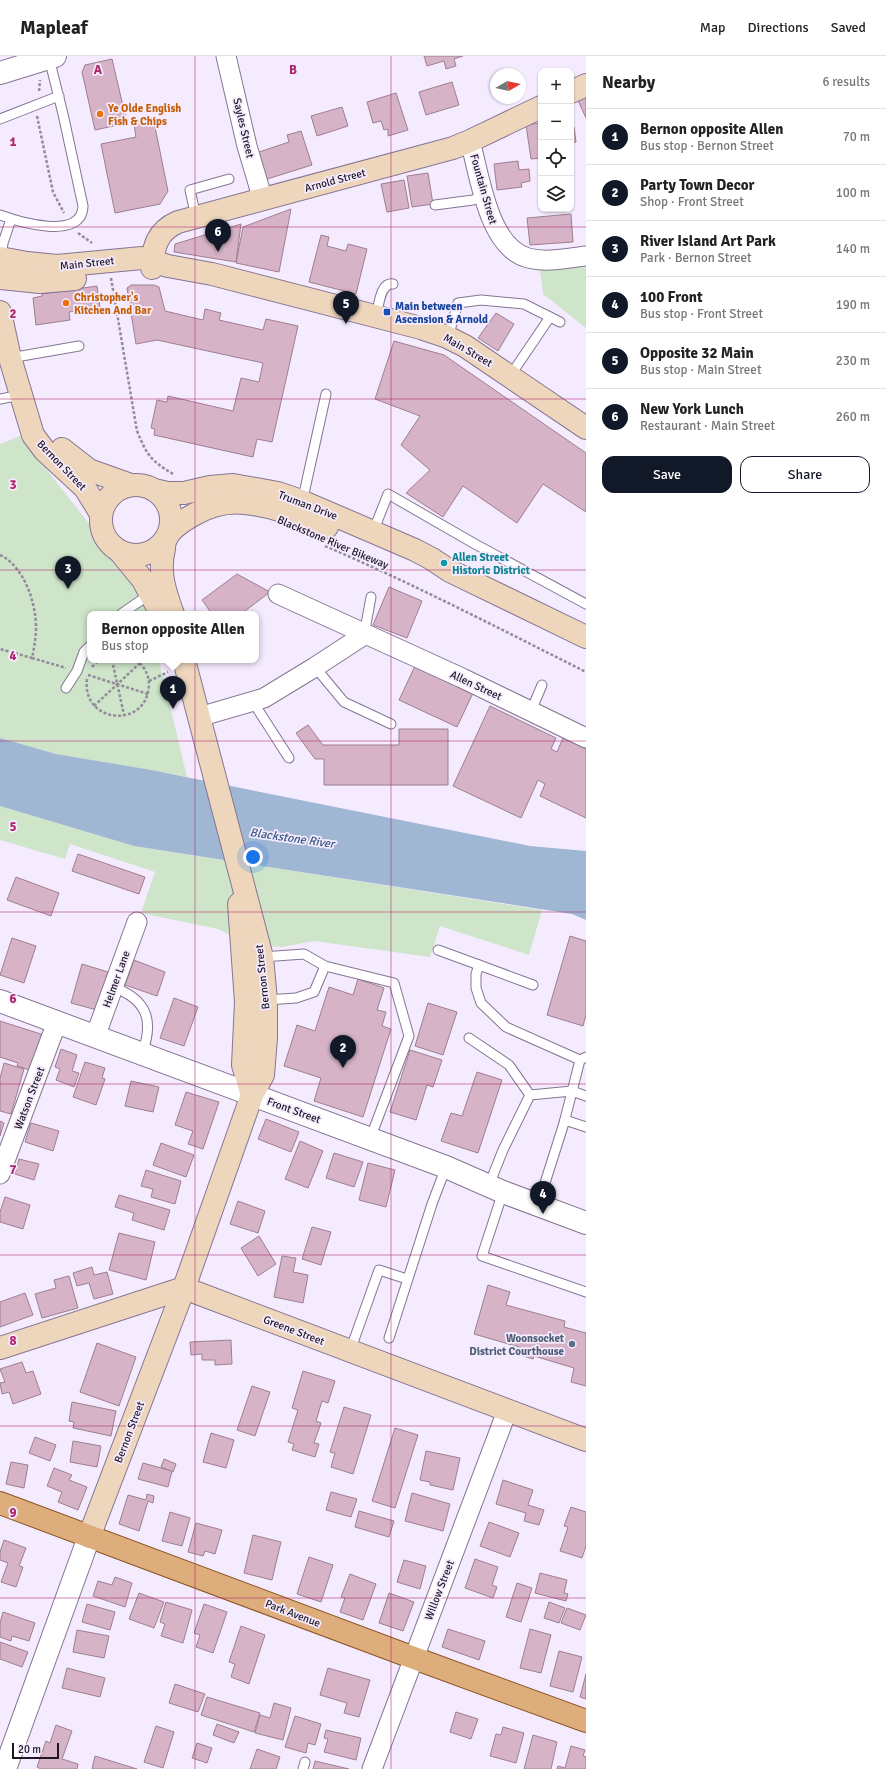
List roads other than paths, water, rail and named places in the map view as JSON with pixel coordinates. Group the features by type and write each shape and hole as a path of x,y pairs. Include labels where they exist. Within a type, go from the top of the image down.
{"main road":[{"path":"574,91 586,85"},
{"name":"Arnold Street","path":"159,265 156,243 163,232 178,222 453,148 470,142 538,108"},
{"name":"Main Street","path":"0,273 52,266 108,268 135,257 159,265 212,274 376,316 432,331 465,346 586,428"},
{"name":"Bernon Street","path":"0,312 10,358 16,403 33,435 45,451 85,488 101,514"},
{"name":"Bernon Street","path":"16,403 61,449 89,470 131,485"},
{"path":"160,611 143,580 120,552 108,542 101,529 101,514 103,506 114,492 131,485 143,486 154,490 162,496 170,513 170,530 161,558 161,573 164,588 172,611"},
{"name":"Truman Drive","path":"154,490 168,493 191,492 210,487 233,486 278,493 301,501 432,558 450,571 586,637"},
{"name":"Truman Drive","path":"167,537 189,517 213,506 234,502 256,504 278,509 430,566 450,571"},
{"path":"120,552 136,555 145,554 154,550 167,537"},
{"name":"Bernon Street","path":"89,1537 184,1288 252,1095 263,1075 266,1038 266,1000 236,860 185,663"},
{"name":"Bernon Street","path":"252,1095 243,1065 246,1002 254,947"},
{"path":"0,1348 184,1288"},
{"name":"Greene Street","path":"184,1288 586,1440"},
{"name":"Park Avenue","path":"0,1503 586,1721"}],"street":[{"name":"Sayles Street","path":"226,56 247,146 263,200"},
{"path":"0,73 49,58"},
{"name":"Fountain Street","path":"470,142 493,224 506,245 518,254 530,258 547,260 586,256"},
{"name":"Allen Street","path":"278,594 586,738"},
{"path":"199,717 253,702 271,694 316,667 364,634"},
{"name":"Helmer Lane","path":"95,1037 137,922"},
{"name":"Front Street","path":"0,1001 370,1139 586,1223"},
{"name":"Watson Street","path":"0,1174 57,1022"},
{"name":"Willow Street","path":"372,1769 507,1411"},
{"name":"Bernon Street","path":"5,1769 89,1537"}],"lane":[{"path":"0,215 11,220 44,226 71,224 79,219 82,213 83,206 59,96 49,58"},
{"path":"0,119 59,96"},
{"path":"196,217 190,190 229,179"},
{"path":"435,205 473,200 485,196"},
{"path":"0,273 3,243 11,220"},
{"path":"376,316 384,287 388,284 393,284"},
{"path":"448,337 458,303 482,300 522,304 533,307 560,322"},
{"path":"510,376 550,317"},
{"path":"10,358 79,346"},
{"path":"301,501 306,486 326,394"},
{"path":"373,532 388,494 475,544 586,604"},
{"path":"125,611 151,593"},
{"path":"364,634 371,597"},
{"path":"66,688 77,672 84,652 87,649"},
{"path":"316,667 344,702 391,724"},
{"path":"531,711 542,685"},
{"path":"253,702 289,758"},
{"path":"254,947 304,954 326,966 394,983 409,1036 370,1139"},
{"path":"438,950 533,985"},
{"path":"479,965 476,974 476,988 481,1002 506,1027 583,1058 538,1205"},
{"path":"266,1000 296,998 314,992 326,966"},
{"path":"113,987 132,996 143,1008 146,1016 148,1031 142,1054"},
{"path":"469,1038 509,1065 530,1095"},
{"path":"530,1095 572,1091 586,1096"},
{"path":"530,1095 503,1150 482,1256 586,1292"},
{"path":"565,1120 586,1127"},
{"path":"388,1338 446,1168"},
{"path":"350,1351 379,1270 407,1279"}],"water":[{"name":"Blackstone River","path":"0,738 56,754 151,770 530,846 586,851 586,920 572,914 134,846 0,806"}],"place":[{"name":"Ye Olde English Fish & Chips","path":"100,114"},
{"name":"New York Lunch","path":"218,252"},
{"name":"Christopher's Kitchen And Bar","path":"66,303"},
{"name":"Main between Ascension & Arnold","path":"387,312"},
{"name":"Opposite 32 Main","path":"346,324"},
{"name":"Allen Street Historic District","path":"444,563"},
{"name":"River Island Art Park","path":"68,589"},
{"name":"Bernon opposite Allen","path":"173,709"},
{"name":"Party Town Decor","path":"343,1068"},
{"name":"100 Front","path":"543,1214"},
{"name":"Woonsocket District Courthouse","path":"572,1344"}]}
